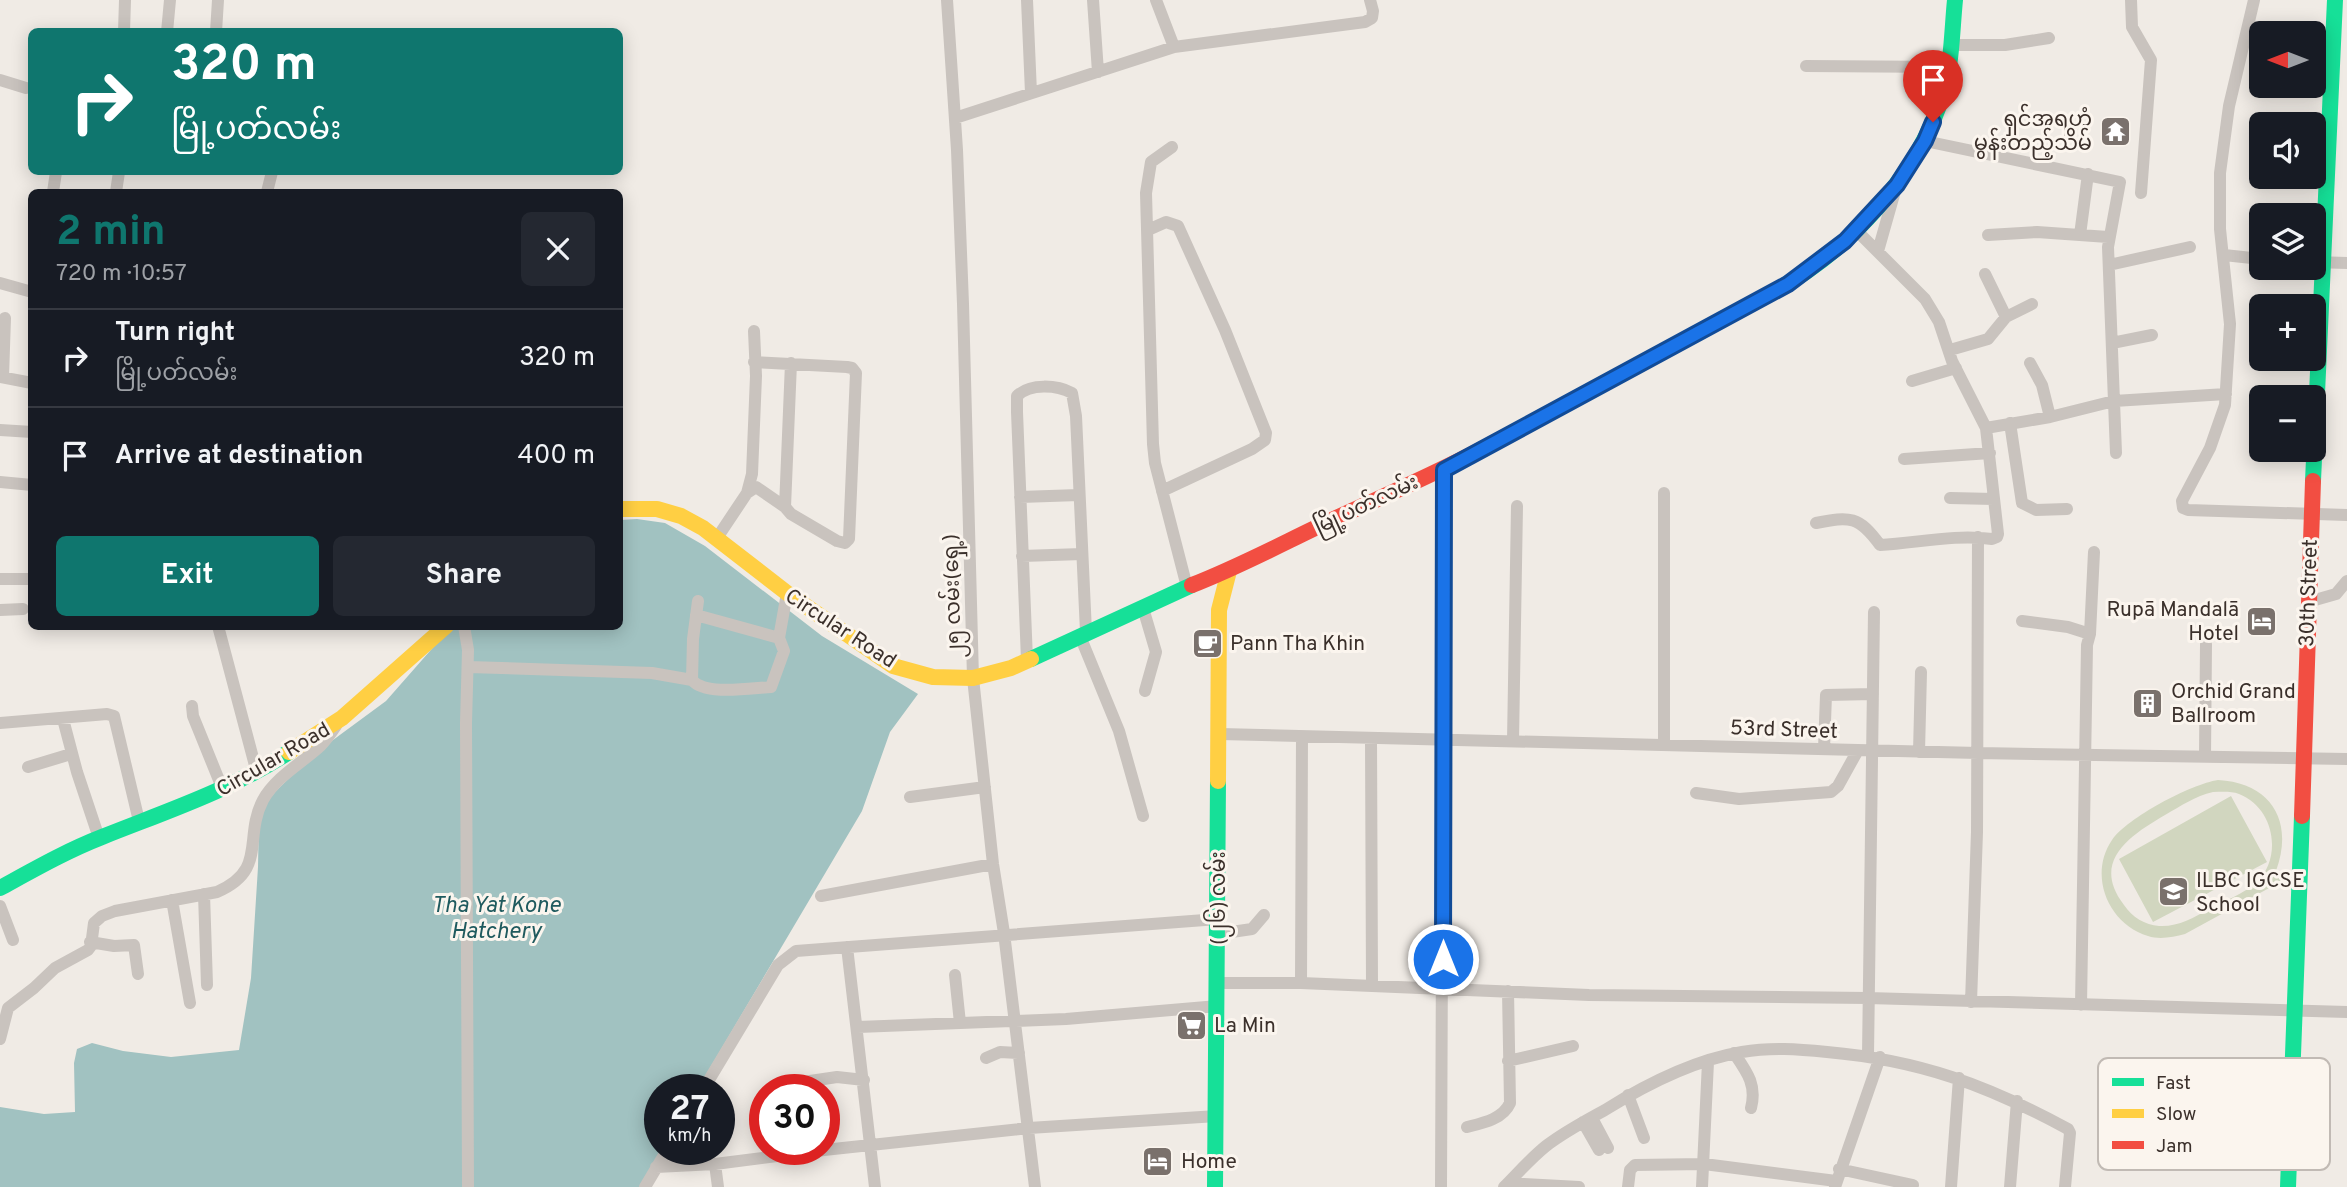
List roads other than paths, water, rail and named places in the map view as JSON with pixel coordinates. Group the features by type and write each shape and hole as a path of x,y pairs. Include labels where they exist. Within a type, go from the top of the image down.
{"main road":[{"name":"မြို့ပတ်လမ်း","path":"1190,586 1229,571 1381,497 1444,470 1788,284 1845,241 1897,185 1925,141 1949,67 1955,0"},
{"name":"30th Street","path":"2322,203 2334,0"},
{"name":"30th Street","path":"2294,1058 2318,280"},
{"name":"Circular Road","path":"623,509 657,509 681,516 703,528 787,593 894,666 933,677 973,678 1010,668 1190,586"},
{"name":"(၂၆) လမ်း","path":"1215,1187 1219,610 1229,571"},
{"path":"1190,586 1210,595 1219,610"},
{"name":"Circular Road","path":"0,888 99,838 223,790 257,773 342,718 441,630"}],"street":[{"path":"124,28 125,0"},
{"path":"167,28 170,0"},
{"path":"216,28 218,0"},
{"name":"၂၅ လမ်း(ရှေ့)","path":"947,0 963,304 973,678 993,864 1035,1187"},
{"path":"1027,0 1031,93"},
{"path":"1093,0 1098,72"},
{"path":"1156,0 1174,47"},
{"path":"955,118 1174,47 1365,22 1372,18 1370,0"},
{"path":"2131,0 2132,27 2151,60 2141,193"},
{"path":"2254,0 2229,106 2220,173 2220,229 2230,324 2226,394 2223,413 2185,492 2183,508 2347,514"},
{"path":"1951,45 2005,45 2049,37"},
{"path":"1806,66 1949,67"},
{"path":"0,80 26,88"},
{"path":"1925,141 2118,180 2121,185 2108,237 2116,453"},
{"path":"1172,147 1151,163 1146,193 1153,444 1162,491 1190,586"},
{"path":"2080,235 2088,174"},
{"path":"1878,251 1897,185"},
{"path":"1148,230 1167,222 1178,226 1225,330 1266,433 1265,440 1252,449 1162,491"},
{"path":"1816,523 1838,518 1855,519 1868,528 1880,545 1910,544 1953,537 1997,537 1986,428 1956,368 1939,322 1926,299 1855,229"},
{"path":"1988,235 2037,232 2108,237"},
{"path":"2109,265 2190,247"},
{"path":"2224,255 2249,258"},
{"path":"2326,262 2347,263"},
{"path":"1985,274 2006,317"},
{"path":"0,283 28,291"},
{"path":"1951,350 1988,339 2006,317 2032,304"},
{"path":"5,318 1,377 28,382"},
{"path":"717,538 747,493 752,474 754,331"},
{"path":"2112,343 2152,335"},
{"path":"747,493 757,487 791,514 837,541 845,543 849,539 856,373 847,367 754,362"},
{"path":"785,507 791,363"},
{"path":"2030,363 2042,385 2050,417"},
{"path":"1912,381 1956,368"},
{"path":"1027,660 1017,396 1023,390 1033,388 1063,388 1072,393 1076,416 1083,634 1119,731 1143,816"},
{"path":"1986,428 2050,417 2115,401 2226,394"},
{"path":"2010,423 2022,503 2036,510 2067,509"},
{"path":"0,430 28,432"},
{"path":"1904,459 1990,453"},
{"path":"1441,1187 1444,470"},
{"path":"0,482 28,485"},
{"path":"1664,492 1664,745"},
{"path":"1020,497 1079,495"},
{"path":"1950,498 1994,499"},
{"path":"1513,741 1517,506"},
{"path":"1971,1002 1977,853 1979,537"},
{"path":"2081,1005 2087,645 2090,634 2094,552"},
{"path":"1023,556 1082,554"},
{"path":"0,579 28,579"},
{"path":"2308,602 2336,594 2347,581"},
{"path":"468,667 652,673 668,678 692,680 699,687 743,690 771,687 784,651 779,638 787,593"},
{"path":"692,680 697,608 779,638"},
{"path":"1143,608 1156,652 1145,691"},
{"path":"0,610 23,609"},
{"path":"1837,1179 1874,1056 1868,998 1865,750 1873,694 1874,612"},
{"path":"2022,621 2068,627 2090,634"},
{"path":"219,630 257,773"},
{"path":"465,630 468,667 468,1187"},
{"path":"2205,757 2206,644"},
{"path":"1919,752 1921,672"},
{"path":"1824,749 1826,695 1873,694"},
{"path":"191,706 223,790"},
{"path":"0,723 107,714 115,718 139,821"},
{"path":"0,1039 8,1008 55,968 88,950 94,923 115,911 204,894 231,886 244,874 252,853 257,814 264,797 321,746 342,718"},
{"path":"63,719 71,754 99,838"},
{"name":"53rd Street","path":"1220,734 2347,760"},
{"path":"1301,982 1302,737"},
{"path":"1371,738 1372,986"},
{"path":"1696,793 1738,799 1831,792 1865,750"},
{"path":"28,766 71,754"},
{"path":"910,797 985,787"},
{"path":"821,896 993,864"},
{"path":"204,894 207,985"},
{"path":"172,900 190,1003"},
{"path":"0,906 13,940"},
{"path":"713,1074 778,965 796,951 1004,933 1218,926 1252,929 1264,915"},
{"path":"90,942 114,946 134,945 138,974"},
{"path":"847,947 875,1187"},
{"path":"955,975 960,1023"},
{"path":"1218,983 1301,982 1589,995 1868,998 2347,1012"},
{"path":"1467,1127 1489,1121 1508,1108 1508,991"},
{"path":"858,1027 1066,1019 1218,1006"},
{"path":"1508,1061 1573,1046"},
{"path":"1506,1185 1548,1144 1628,1096 1664,1077 1734,1053 1763,1049 1874,1056 1959,1078 2017,1101 2068,1129 2070,1133 2065,1187"},
{"path":"986,1058 1000,1052 1018,1053"},
{"path":"1734,1053 1752,1083 1754,1096 1751,1108"},
{"path":"1702,1187 1708,1062"},
{"path":"840,1077 864,1080"},
{"path":"1951,1187 1959,1078"},
{"path":"1628,1096 1644,1138"},
{"path":"2010,1187 2017,1101"},
{"path":"840,1148 1029,1128 1217,1116"},
{"path":"1587,1120 1604,1149"},
{"path":"1628,1187 1630,1170 1635,1165 1704,1164 1913,1185"},
{"path":"645,1187 656,1167 695,1165"},
{"path":"715,1165 718,1187"},
{"path":"1506,1185 1579,1187"}],"water":[{"name":"Tha Yat Kone Hatchery","path":"623,520 665,523 705,546 822,636 918,694 890,732 862,811 706,1074 644,1074 644,1165 653,1165 640,1187 0,1187 0,1107 44,1114 75,1112 74,1063 77,1049 92,1043 123,1051 171,1057 239,1050 251,978 259,812 276,791 314,754 386,701 448,630 623,630"}],"place":[{"name":"ရှင်အရဟံ မွန်းတည့်သိမ်","path":"2115,131"},
{"name":"Rupā Mandalā Hotel","path":"2262,621"},
{"name":"Pann Tha Khin","path":"1207,643"},
{"name":"Orchid Grand Ballroom","path":"2148,703"},
{"name":"ILBC IGCSE School","path":"2173,892"},
{"name":"La Min","path":"1191,1025"},
{"name":"Home","path":"1158,1161"}]}
